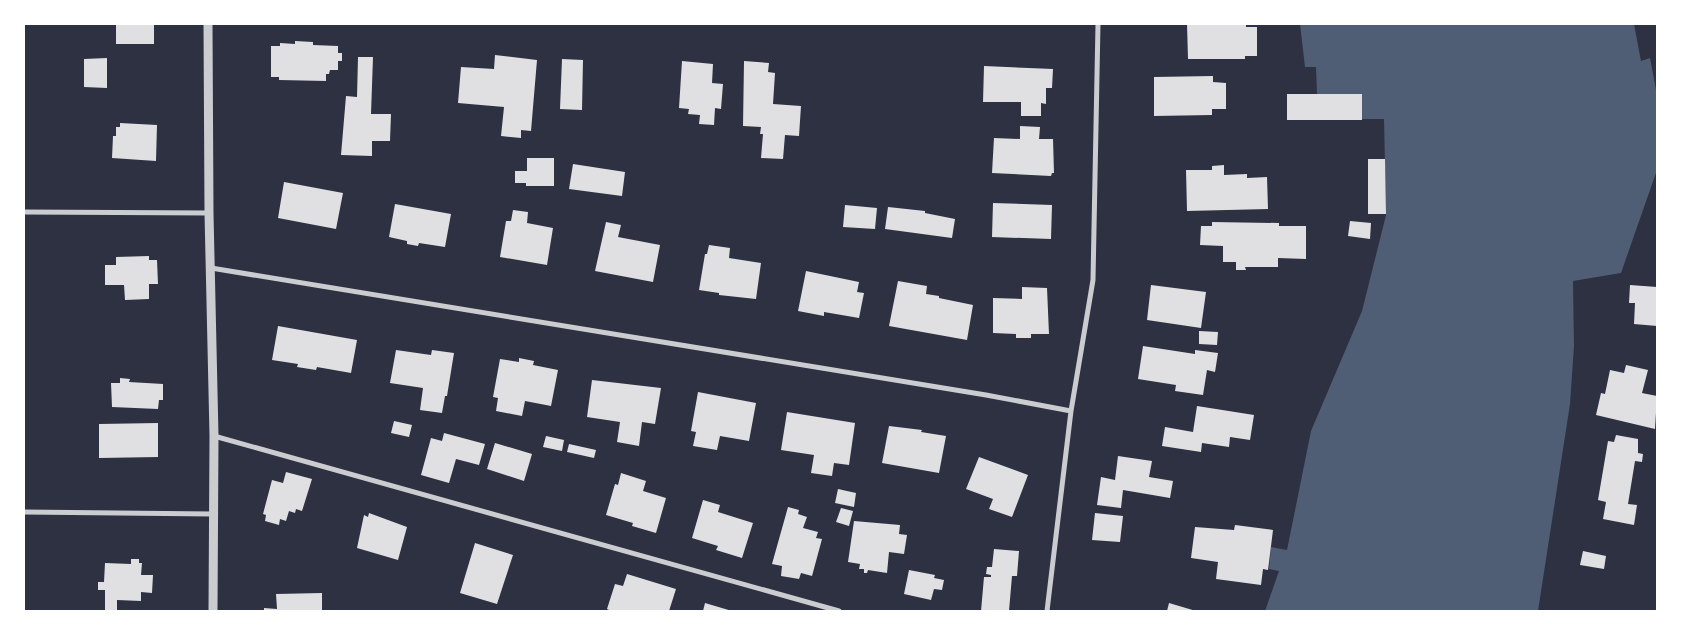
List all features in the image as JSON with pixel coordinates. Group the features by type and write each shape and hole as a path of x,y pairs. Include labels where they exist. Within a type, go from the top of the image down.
{"street":[{"path":"208,24 209,213 214,436 212,514 213,611"},
{"path":"1047,611 1071,411 1093,280 1098,24"},
{"path":"24,212 209,213"},
{"path":"211,268 1071,411"},
{"path":"214,436 839,611"},
{"path":"24,512 212,514"}],"water":[{"path":"1300,24 1634,24 1641,61 1650,58 1657,95 1657,170 1621,273 1573,281 1574,346 1570,404 1538,611 1265,611 1279,571 1269,569 1271,547 1287,550 1311,431 1362,311 1386,215 1384,119 1360,119 1317,94 1316,67 1305,67"}],"building":[{"path":"116,24 154,24 154,44 116,44"},
{"path":"1187,24 1246,24 1246,27 1257,27 1257,56 1245,56 1245,59 1188,59"},
{"path":"295,41 313,42 313,45 338,46 338,53 342,53 342,61 338,61 338,70 330,70 329,74 326,74 326,81 279,80 279,77 271,77 271,46 280,46 280,43 295,44"},
{"path":"495,55 537,60 531,131 521,130 521,138 501,136 504,107 458,103 461,67 494,69"},
{"path":"358,57 373,57 371,114 391,114 390,141 372,141 372,156 341,155 346,96 357,97"},
{"path":"107,58 107,88 84,87 84,59"},
{"path":"562,59 583,60 582,110 560,109"},
{"path":"682,61 713,64 712,83 723,84 721,109 715,108 714,125 699,124 700,115 688,114 689,109 679,108"},
{"path":"744,61 769,63 768,72 775,73 773,104 801,106 799,136 785,135 783,159 761,158 763,134 760,134 761,127 743,126"},
{"path":"984,66 1053,69 1052,88 1046,88 1046,104 1041,103 1041,116 1021,116 1021,102 983,102"},
{"path":"1213,76 1213,82 1226,83 1226,109 1212,109 1212,115 1154,116 1154,77"},
{"path":"1287,94 1362,94 1362,120 1287,120"},
{"path":"120,123 157,125 156,161 112,158 113,136 116,136 116,127 120,127"},
{"path":"1020,126 1040,127 1039,139 1053,139 1054,173 1051,176 992,173 994,138 1020,139"},
{"path":"527,158 554,158 554,186 526,186 526,183 515,183 515,171 527,171"},
{"path":"1368,159 1385,159 1386,214 1368,214"},
{"path":"573,164 625,172 622,196 569,189"},
{"path":"1224,165 1224,175 1247,174 1247,178 1267,177 1268,209 1187,211 1186,170 1212,170 1212,166"},
{"path":"284,182 343,193 336,229 278,218"},
{"path":"993,203 1052,205 1051,239 992,237"},
{"path":"395,204 451,214 445,247 419,243 418,246 407,244 407,241 389,237"},
{"path":"845,205 877,208 875,229 843,227"},
{"path":"888,207 925,211 925,213 955,219 952,238 885,229"},
{"path":"513,210 528,212 527,223 553,228 547,265 500,257 506,221 511,221"},
{"path":"1350,221 1371,223 1370,239 1348,236"},
{"path":"606,222 621,225 618,237 660,245 653,282 595,271"},
{"path":"1212,222 1279,223 1279,226 1306,226 1306,259 1278,258 1278,267 1245,267 1246,270 1236,270 1236,262 1223,262 1223,246 1200,245 1201,226 1212,226"},
{"path":"709,245 730,248 729,258 761,263 756,299 719,295 719,293 699,290 705,254 707,254"},
{"path":"149,256 149,260 157,260 158,284 149,284 149,299 125,300 124,285 105,285 105,265 116,265 116,257"},
{"path":"806,271 859,282 857,292 864,293 859,318 824,312 824,316 798,311"},
{"path":"898,281 927,286 926,294 973,305 967,340 889,326"},
{"path":"1151,285 1206,292 1201,328 1147,320"},
{"path":"1630,285 1657,287 1657,326 1634,324 1635,303 1629,303"},
{"path":"1022,287 1047,288 1049,334 1031,334 1031,338 1016,338 1016,334 993,333 993,298 1022,299"},
{"path":"278,326 357,340 351,373 317,367 316,370 297,367 298,364 272,360"},
{"path":"1199,331 1218,332 1217,345 1199,344"},
{"path":"1143,346 1195,354 1195,350 1218,353 1215,372 1207,370 1203,395 1175,391 1176,385 1138,379"},
{"path":"396,350 431,355 432,350 454,353 447,396 445,396 442,413 420,410 423,388 390,383"},
{"path":"519,358 534,361 533,365 558,370 551,406 525,401 522,416 496,411 498,398 493,397 500,359 519,362"},
{"path":"1626,365 1648,370 1642,393 1657,396 1655,429 1596,415 1601,393 1605,394 1610,370 1624,373"},
{"path":"120,378 130,379 129,382 163,384 163,400 159,400 158,409 112,407 111,383 120,383"},
{"path":"592,380 661,388 655,424 642,422 639,446 617,442 620,422 587,417"},
{"path":"698,392 756,403 749,441 720,436 717,450 693,446 696,432 691,431"},
{"path":"1197,406 1254,415 1250,440 1230,437 1229,447 1202,443 1201,452 1162,446 1165,427 1193,432"},
{"path":"787,412 855,423 849,465 834,463 832,476 811,473 814,455 781,450"},
{"path":"394,421 412,425 409,437 391,433"},
{"path":"158,423 158,457 99,458 99,424"},
{"path":"889,426 922,430 921,432 946,436 939,473 882,463"},
{"path":"444,433 485,444 479,465 456,459 449,483 421,475 431,438 442,441"},
{"path":"1616,435 1638,439 1638,453 1643,454 1642,462 1635,461 1628,504 1637,505 1634,525 1603,519 1606,502 1598,500 1608,441 1614,442"},
{"path":"546,436 564,440 562,451 543,447"},
{"path":"495,443 532,454 524,481 487,469"},
{"path":"569,444 596,450 594,458 567,452"},
{"path":"1118,456 1152,461 1149,477 1173,481 1170,498 1123,490 1121,508 1097,505 1101,477 1115,480"},
{"path":"979,457 1028,475 1012,517 989,509 993,499 966,489"},
{"path":"286,472 312,479 302,511 296,509 295,513 289,511 286,521 280,519 279,525 265,521 266,515 263,514 272,480 283,483"},
{"path":"621,473 646,481 643,491 666,498 656,533 632,526 633,523 606,515 615,484 618,485"},
{"path":"838,489 856,493 854,507 835,503"},
{"path":"703,500 720,505 718,512 753,523 742,558 716,550 718,546 692,538"},
{"path":"788,507 799,510 798,514 807,517 803,528 818,532 816,538 822,539 812,576 801,573 799,579 781,576 782,566 772,564"},
{"path":"841,508 853,511 849,526 836,522"},
{"path":"369,513 407,527 398,560 357,548 364,515 368,517"},
{"path":"1095,513 1123,516 1120,542 1092,540"},
{"path":"854,521 900,525 899,534 907,535 904,554 889,552 887,573 868,570 867,573 864,573 864,569 859,569 860,564 848,562"},
{"path":"1235,525 1273,530 1268,570 1263,569 1261,585 1216,579 1218,562 1191,558 1195,527 1234,530"},
{"path":"475,543 513,555 497,604 460,593"},
{"path":"994,549 1019,551 1017,576 1012,576 1009,611 981,611 984,577 991,577 991,575 986,574 987,567 992,567"},
{"path":"1583,551 1606,556 1604,569 1580,565"},
{"path":"131,559 139,559 139,563 142,563 141,575 153,575 152,593 141,592 141,601 117,600 117,611 105,611 105,590 98,590 98,582 104,582 105,563 131,564"},
{"path":"909,570 935,575 934,578 944,580 942,590 934,589 931,600 904,594"},
{"path":"627,574 676,589 669,611 611,611 607,609 615,584 623,586"},
{"path":"322,593 322,611 264,611 264,608 277,609 276,594"},
{"path":"705,603 732,611 703,611"},
{"path":"1169,603 1196,611 1167,611"}]}
